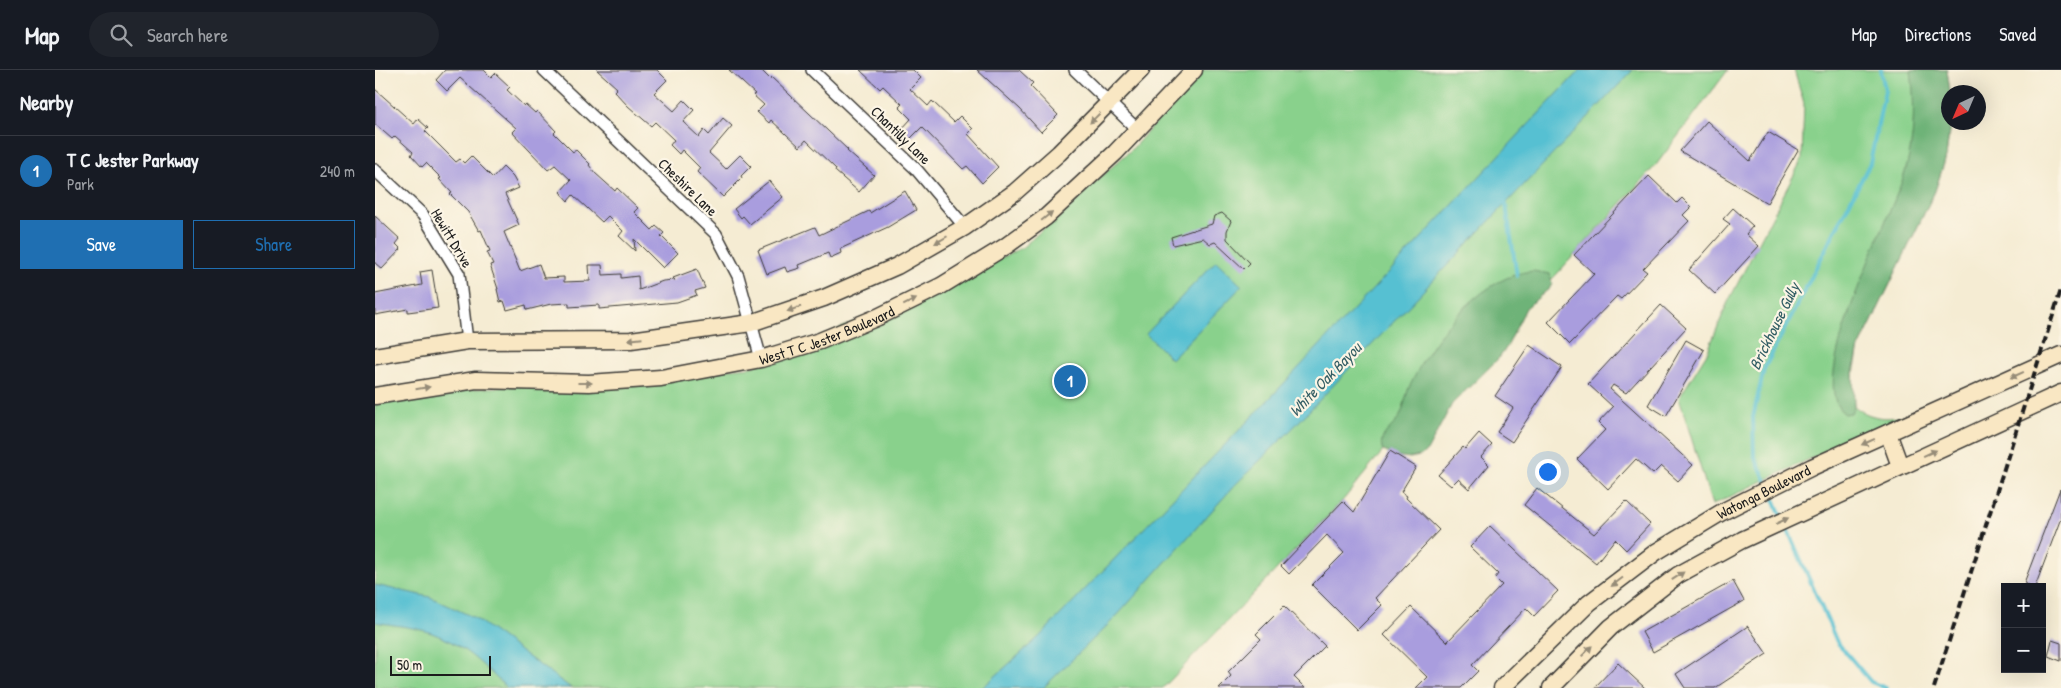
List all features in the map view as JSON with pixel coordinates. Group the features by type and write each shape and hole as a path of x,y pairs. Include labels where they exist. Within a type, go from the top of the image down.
{"main road":[{"path":"375,356 467,341 631,340 751,323 824,298 897,266 965,227 1015,192 1059,153 1141,70"},
{"name":"West T C Jester Boulevard","path":"375,396 477,380 589,383 661,378 761,359 820,341 877,318 941,286 1006,246 1046,217 1115,153 1194,70"},
{"name":"Watonga Boulevard","path":"1502,688 1589,602 1656,552 1721,512 1812,467 2061,355"},
{"path":"1551,688 1611,627 1678,575 1742,540 2061,393"},
{"path":"1888,433 1901,466"}],"street":[{"name":"Cheshire Lane","path":"544,70 716,234 738,276 761,359"},
{"name":"Chantilly Lane","path":"812,70 916,169 965,227"},
{"path":"1075,70 1138,130"},
{"name":"Hewitt Drive","path":"375,170 423,215 459,274 467,341"}],"green space":[{"path":"1203,70 1728,70 1656,165 1556,275 1383,451 1344,499 1163,688 375,688 375,402 462,390 752,367 1023,247 1132,149"},
{"path":"1794,70 1947,70 1949,85 1941,85 1941,130 1949,130 1946,157 1935,191 1859,348 1852,383 1854,406 1861,411 1882,418 1913,414 1819,459 1814,457 1712,505 1679,398 1707,353 1727,304 1802,159 1804,104"},
{"path":"1911,70 1947,70 1949,85 1941,85 1941,130 1949,130 1946,157 1935,191 1859,348 1853,371 1854,406 1851,413 1845,414 1834,397 1834,370 1854,298 1905,172 1911,146 1913,96"},
{"path":"1533,271 1550,274 1552,283 1550,288 1526,308 1500,357 1452,404 1427,451 1420,456 1410,458 1395,456 1383,451 1382,440 1400,416 1408,390 1418,370 1438,338 1451,322 1482,293 1498,282 1516,274"}],"water":[{"name":"White Oak Bayou","path":"1580,70 1633,70 1289,432 1235,485 1115,618 1043,688 982,688 1039,637 1271,397"},
{"path":"1216,261 1242,286 1171,359 1146,334"},
{"path":"375,585 430,597 475,618 571,688 507,688 475,659 449,641 432,633 375,622"}],"building":[{"path":"445,70 484,70 491,77 495,73 510,87 507,90 524,106 525,104 535,113 537,111 556,131 554,133 573,152 576,150 590,164 595,173 615,191 617,188 638,208 634,212 652,230 656,226 664,233 661,236 678,253 663,268 634,239 635,251 619,236 623,231 608,216 602,222 573,195 568,201 560,192 571,180 555,165 548,170 512,132 516,128 460,78 447,91 436,80"},
{"path":"597,70 657,70 667,80 654,93 674,111 684,100 694,110 683,122 699,137 704,130 709,135 723,118 732,126 709,153 726,169 740,155 751,166 723,197 697,172 700,168 682,150 679,154 670,145 674,140 655,122 651,126 628,106 614,91 617,88"},
{"path":"729,70 761,70 770,79 771,77 874,175 859,192 835,171 836,169 806,140 800,147 771,120 769,123 757,112 764,105"},
{"path":"860,70 913,70 921,78 910,89 928,106 932,101 954,122 960,116 973,129 968,134 998,167 982,183 967,166 963,169 922,127 910,139 901,130 911,119 899,107 902,104 883,86 880,89"},
{"path":"977,70 1019,70 1033,83 1030,86 1058,115 1041,132 1020,109"},
{"path":"375,89 414,124 418,119 428,128 425,131 456,162 460,159 464,163 471,156 493,178 503,167 513,177 519,188 505,194 519,225 504,232 520,271 539,264 544,278 564,277 564,282 590,281 589,265 602,265 603,275 621,274 621,278 638,276 639,290 663,281 675,280 673,278 697,269 705,288 695,291 697,295 677,302 599,309 599,305 569,307 569,303 551,304 527,310 526,305 507,310 504,301 500,302 490,265 493,264 487,252 490,251 481,230 479,231 468,212 450,194 452,193 439,179 441,178 426,163 422,167 411,155 413,152 395,136 392,139 375,124"},
{"path":"1707,121 1750,161 1768,132 1798,150 1767,203 1680,151"},
{"path":"1649,176 1677,203 1682,198 1691,207 1683,215 1689,221 1643,269 1647,272 1621,299 1617,296 1570,344 1548,322 1594,274 1574,255"},
{"path":"769,181 783,197 750,224 743,216 741,218 734,209"},
{"path":"905,191 916,210 888,227 840,249 841,253 830,258 828,253 799,265 800,268 787,272 785,267 767,274 758,250 815,227 819,235 869,211 870,213"},
{"path":"1733,208 1753,226 1746,234 1759,246 1715,294 1689,270 1730,224 1723,219"},
{"path":"1222,213 1231,221 1227,231 1227,239 1250,263 1244,269 1215,242 1210,244 1203,238 1173,245 1171,237 1212,224 1214,216"},
{"path":"375,216 400,239 396,244 401,249 382,269 375,263"},
{"path":"432,270 438,308 408,312 408,309 375,315 375,294 422,285 420,272"},
{"path":"1661,305 1686,328 1626,393 1613,385 1610,389 1693,465 1678,481 1661,466 1653,474 1636,459 1608,489 1577,459 1605,430 1598,423 1613,407 1588,384"},
{"path":"1686,340 1704,350 1666,416 1648,405"},
{"path":"1529,345 1562,367 1512,442 1497,432 1513,408 1495,396"},
{"path":"1479,433 1492,445 1481,457 1489,465 1469,489 1458,479 1451,486 1438,475 1463,447 1465,449"},
{"path":"1390,451 1416,467 1401,492 1439,530 1375,598 1382,605 1357,630 1312,585 1344,553 1327,535 1289,574 1281,566 1343,501 1354,512"},
{"path":"1537,488 1594,534 1626,501 1650,524 1626,550 1615,539 1596,563 1524,505"},
{"path":"2060,489 2061,518 2037,583 2024,583"},
{"path":"1490,526 1558,591 1534,616 1526,608 1472,665 1478,671 1461,688 1416,688 1427,677 1384,635 1411,607 1447,642 1502,585 1495,578 1498,574 1470,547"},
{"path":"1733,581 1744,601 1653,652 1642,632"},
{"path":"1284,606 1325,646 1294,677 1305,688 1219,688 1231,676 1228,672 1261,639 1256,634"},
{"path":"1748,626 1767,654 1715,688 1685,688 1676,674"},
{"path":"2052,640 2061,643 2061,661 2048,656"},
{"path":"1618,663 1645,688 1594,688"}],"waterway":[{"name":"Brickhouse Gully","path":"1768,485 1754,455 1753,417 1764,369 1870,163 1885,90 1881,70"},
{"path":"1505,199 1517,276"},
{"name":"Brickhouse Gully","path":"1771,492 1782,518"},
{"name":"Brickhouse Gully","path":"1785,524 1837,642 1871,682 1886,688"}],"railway":[{"path":"1934,688 2061,290"}],"place":[{"name":"T C Jester Parkway","path":"1070,381"}]}
